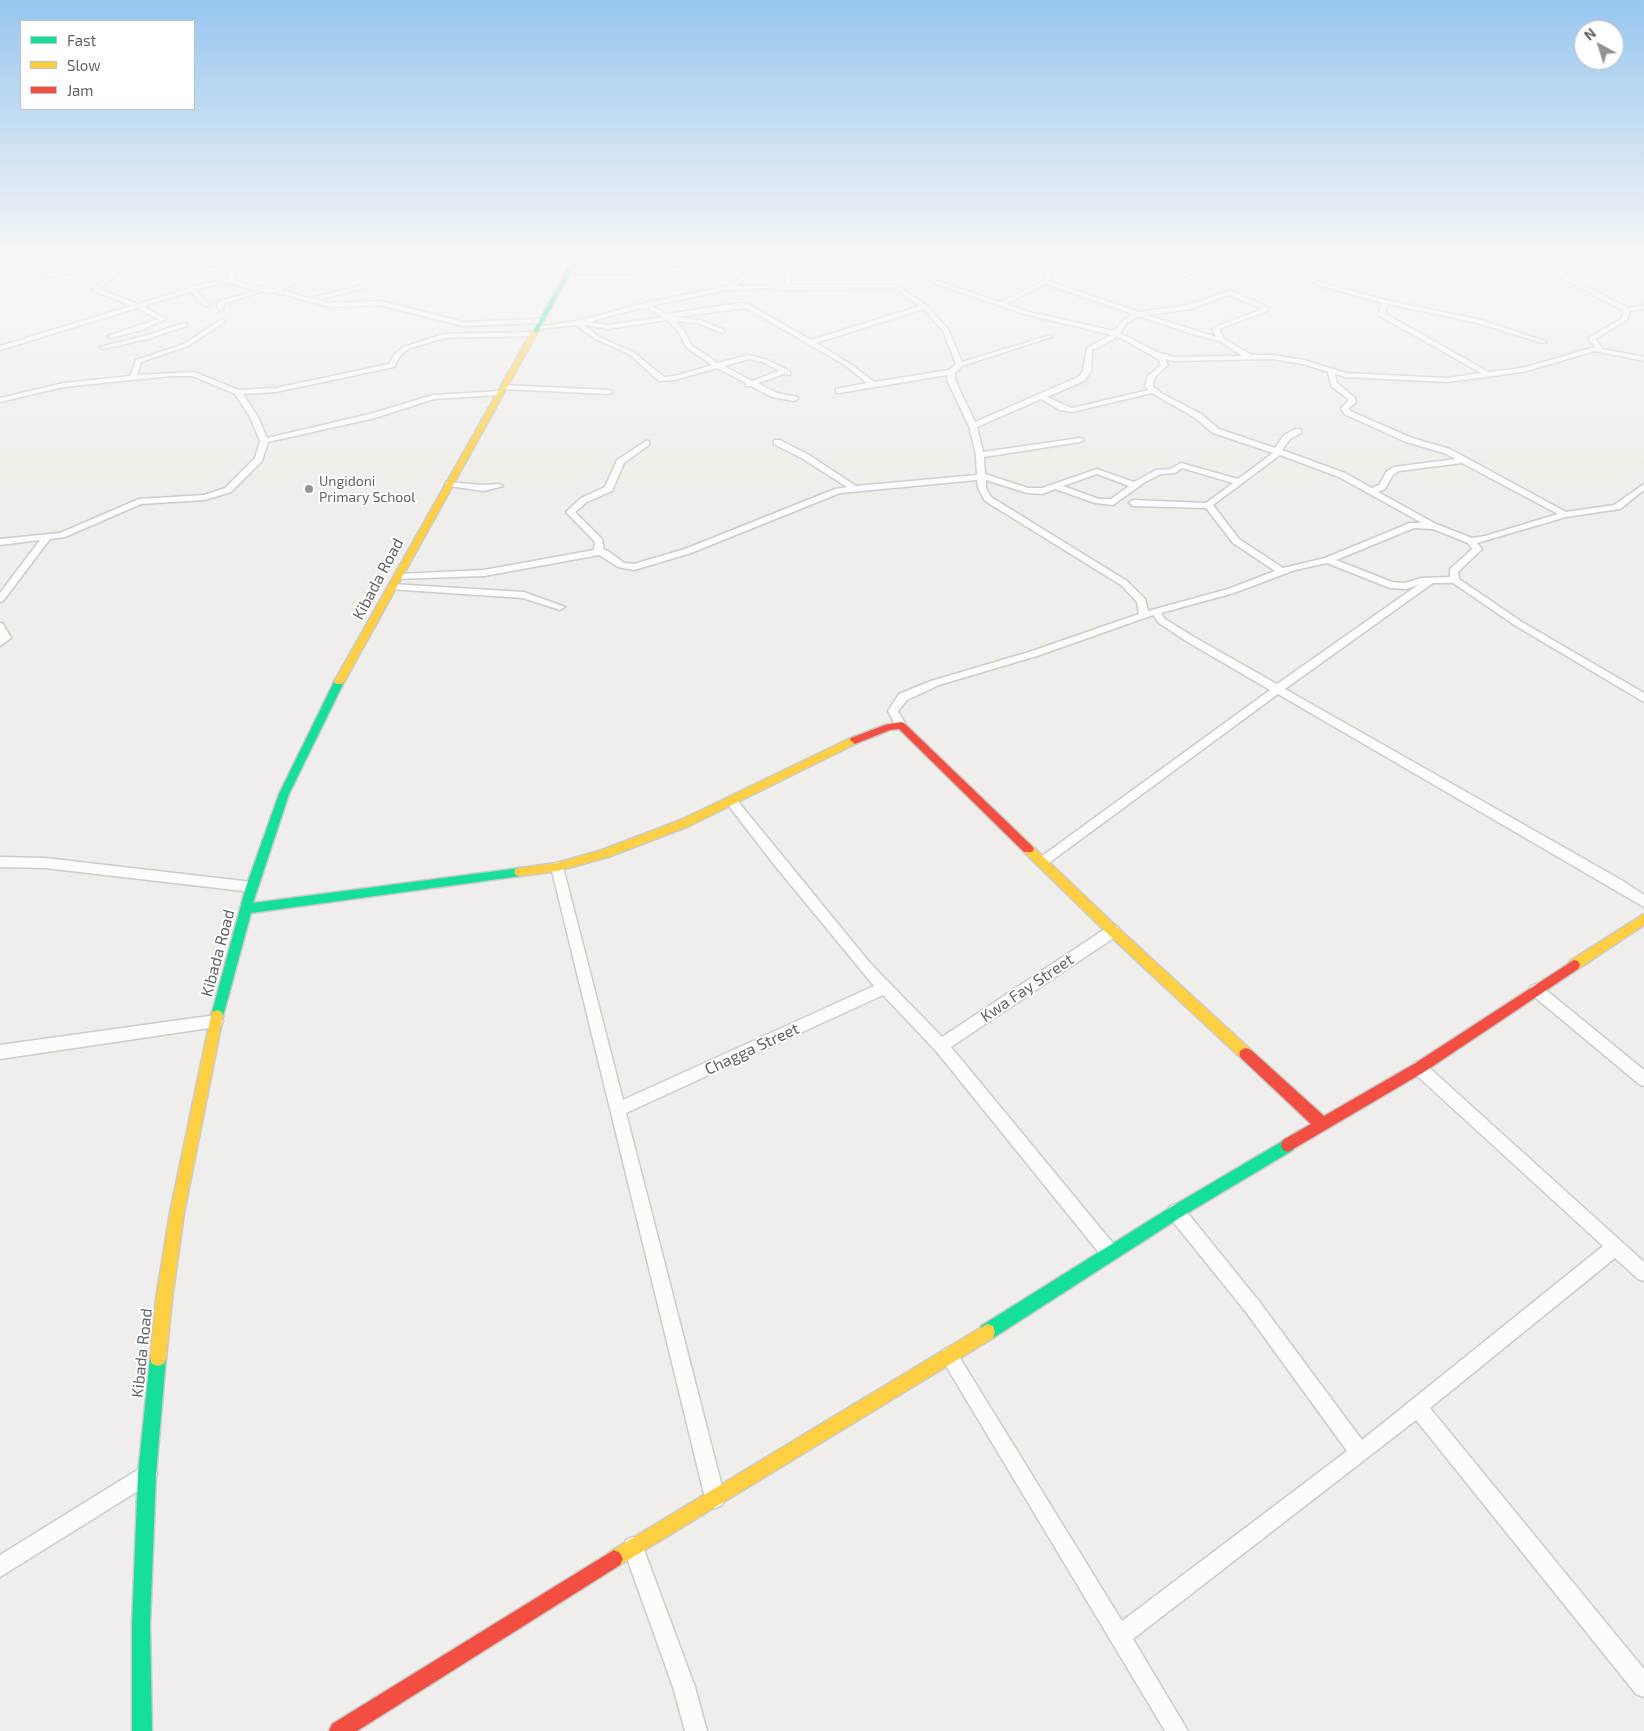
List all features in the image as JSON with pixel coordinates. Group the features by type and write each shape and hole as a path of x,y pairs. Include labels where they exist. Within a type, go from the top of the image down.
{"street":[{"path":"0,348 30,339"},
{"path":"103,347 142,339"},
{"path":"146,339 154,356"},
{"path":"133,378 138,362 186,346 196,339"},
{"path":"0,400 64,385 171,374 194,374 238,392 284,389 388,367 395,363 396,355 406,348 434,339"},
{"name":"Kibada Road","path":"142,1731 141,1625 147,1474 164,1299 175,1223 216,1021 252,886 273,821 300,760 336,688 531,339"},
{"path":"599,339 631,353 662,379 741,358 755,358 785,372 749,384"},
{"path":"685,339 688,346 716,366 749,384 775,395 794,398"},
{"path":"806,339 847,364 873,384"},
{"path":"812,342 822,339"},
{"path":"948,339 960,365"},
{"path":"839,391 951,372 960,365 1040,339"},
{"path":"973,426 1081,379 1087,371 1089,349 1110,339"},
{"path":"1127,339 1155,353 1165,365"},
{"path":"1218,339 1251,358"},
{"path":"1424,339 1489,375"},
{"path":"1534,339 1544,342"},
{"path":"1591,339 1600,348"},
{"path":"1644,359 1600,348 1523,370 1447,380 1422,380 1331,372 1304,362 1272,357 1185,360 1165,365 1150,380 1149,386 1153,391 1198,416 1216,431 1277,450 1342,475 1434,526 1471,541 1486,539 1565,515 1617,507 1644,486"},
{"path":"1155,353 1185,360"},
{"path":"951,372 951,380 973,426 980,455 982,488 988,498 1107,571 1155,612 1162,621 1190,639 1610,880 1644,902"},
{"path":"1331,372 1334,384 1351,398 1352,402 1345,408 1347,412 1409,440 1434,446 1565,515"},
{"path":"264,441 372,416 433,397 502,390 609,392"},
{"path":"1042,397 1063,408 1072,410 1153,391"},
{"path":"0,542 46,538 67,533 139,502 205,497 225,492 259,459 264,441 254,417 238,392"},
{"path":"1133,503 1208,505 1277,454 1277,450 1287,437 1298,432"},
{"path":"980,455 1080,440"},
{"path":"777,442 806,457 854,488"},
{"path":"599,552 599,541 570,512 584,500 609,490 620,462 646,443"},
{"path":"1372,492 1382,488 1390,473 1397,469 1423,467 1463,460"},
{"path":"1057,487 1109,503 1159,472 1172,471 1181,464 1239,482"},
{"path":"395,582 484,573 599,552 605,553 621,565 634,567 688,551 823,496 854,488 982,477 1027,490 1043,491 1097,470 1136,486"},
{"path":"449,484 484,488 498,486"},
{"path":"1208,505 1236,541 1282,572"},
{"path":"1323,1125 1113,931 901,725 893,710 903,698 920,689 1033,654 1155,612 1232,591 1282,572 1328,560 1413,525 1434,526"},
{"path":"0,599 46,538"},
{"path":"1455,580 1453,571 1477,549 1471,541"},
{"path":"1328,560 1390,585 1406,586 1430,580 1455,580 1519,624 1644,698"},
{"path":"1042,862 1430,580"},
{"path":"395,582 524,594 560,607"},
{"path":"1142,601 1155,612"},
{"path":"0,626 6,638 0,643"},
{"path":"246,909 557,867 642,840 732,802 860,738 888,727 901,725"},
{"path":"732,802 780,864 884,988 941,1046 1110,1253"},
{"path":"0,862 45,862 153,877 252,886"},
{"path":"557,867 715,1498"},
{"path":"339,1731 633,1547 896,1386 949,1356 1176,1212 1419,1068 1644,919"},
{"name":"Kwa Fay Street","path":"941,1046 1113,931"},
{"name":"Chagga Street","path":"619,1110 788,1034 884,988"},
{"path":"1536,990 1644,1079"},
{"path":"0,1052 216,1021"},
{"path":"1419,1068 1644,1273"},
{"path":"1176,1212 1252,1306 1360,1453"},
{"path":"1119,1637 1360,1453 1615,1247"},
{"path":"949,1356 1177,1731"},
{"path":"1416,1406 1644,1686"},
{"path":"0,1567 147,1474"},
{"path":"633,1547 684,1687 696,1731"}],"traffic: fast":[{"path":"217,1016 252,887 284,794 339,682"},
{"path":"246,909 520,872"},
{"path":"987,1332 1176,1212 1288,1145"},
{"path":"142,1731 141,1625 147,1474 158,1358"}],"traffic: slow":[{"path":"339,682 531,339"},
{"path":"520,872 557,867 604,854 685,823 855,740"},
{"path":"1028,849 1113,931 1246,1054"},
{"path":"1574,965 1644,919"},
{"path":"158,1358 164,1299 177,1213 217,1016"},
{"path":"614,1559 987,1332"}],"traffic: jam":[{"path":"855,740 888,727 901,725 1028,849"},
{"path":"1288,1145 1419,1068 1574,965"},
{"path":"1246,1054 1323,1125"},
{"path":"339,1731 614,1559"}],"place":[{"name":"Ungidoni Primary School","path":"309,489"}]}
